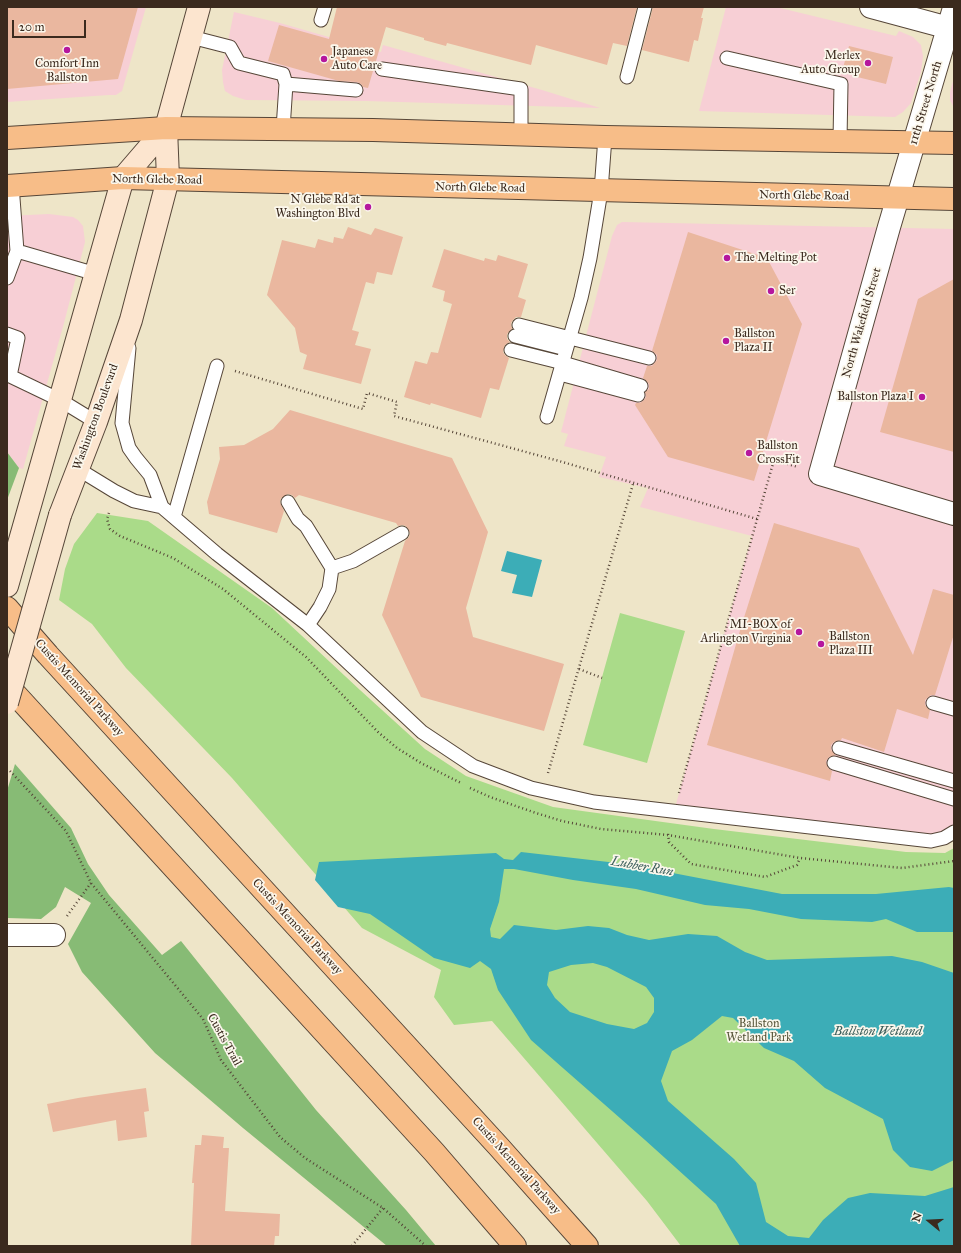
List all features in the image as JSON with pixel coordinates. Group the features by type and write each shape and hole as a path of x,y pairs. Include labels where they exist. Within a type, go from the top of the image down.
{"main road":[{"name":"Washington Boulevard","path":"7,703 60,515 96,422 131,320 168,180 166,128 199,7"},
{"name":"Washington Boulevard","path":"7,586 123,178 166,128"},
{"path":"7,138 166,128 373,130 605,137 954,143"},
{"name":"North Glebe Road","path":"10,186 123,178 954,199"},
{"name":"Custis Memorial Parkway","path":"7,608 48,655 499,1147 587,1246"},
{"path":"7,685 434,1152 514,1246"}],"street":[{"path":"871,7 952,22"},
{"name":"11th Street North","path":"897,198 952,22"},
{"name":"North Wakefield Street","path":"820,474 897,198"},
{"path":"820,474 954,514"},
{"path":"7,935 54,935"}],"lane":[{"path":"321,20 325,7"},
{"path":"627,78 645,7"},
{"path":"191,37 230,46 240,63 283,74 286,84 283,129"},
{"path":"727,58 841,84 840,141"},
{"path":"382,69 521,89 521,134"},
{"path":"286,84 356,90"},
{"path":"547,417 568,344 590,258 601,191 605,137"},
{"path":"7,278 16,251 10,186"},
{"path":"16,251 96,274"},
{"path":"131,320 122,423 129,448 150,475 162,507"},
{"path":"517,330 568,344 650,358"},
{"path":"7,334 18,338 10,376 60,400 96,422"},
{"path":"511,350 561,369 639,390"},
{"path":"174,517 217,366"},
{"path":"78,468 114,491 134,501 162,507 217,554 308,625 422,732 473,766 531,788 594,802 931,841 944,838 954,832"},
{"path":"292,500 305,516 306,526 332,568 329,589 320,607 308,625"},
{"path":"332,568 353,561 402,533"},
{"path":"933,703 954,709"},
{"path":"839,748 954,781"},
{"path":"834,763 954,799"}],"path":[{"path":"217,366 363,409 367,393 397,402 394,416 559,461 633,484 757,519"},
{"path":"800,858 797,865 765,877 691,864 669,842 668,835 774,460 820,474"},
{"path":"543,790 633,484"},
{"path":"109,513 107,520 110,529 120,536 173,558 223,589 306,657 378,732 397,748 421,763 463,784"},
{"path":"579,669 602,678"},
{"name":"Custis Trail","path":"10,771 66,831 92,883 203,1019 221,1060 280,1137 305,1158 384,1208 426,1246"},
{"path":"470,787 490,797 562,820 601,829 668,835 800,858 902,868 954,861"},
{"path":"54,935 92,883"},
{"path":"352,1246 384,1208"}],"shaded area":[{"name":"Comfort Inn Ballston","path":"7,7 146,7 122,91 116,95 7,102"},
{"path":"726,7 776,7 896,36 899,31 913,37 921,45 923,56 921,72 911,103 903,112 895,117 699,111"},
{"path":"234,12 280,23 381,52 383,45 600,108 366,101 246,100 233,96 225,91 223,82 222,70"},
{"path":"954,78 954,108 950,100 950,92"},
{"path":"49,214 73,217 78,220 83,226 85,242 23,469 19,468 7,452 7,216"},
{"path":"622,222 954,229 954,830 944,838 674,811 752,536 640,507 648,488 599,477 606,457 564,446 568,434 561,432 612,236 617,225"}],"green space":[{"path":"7,452 19,468 7,500"},
{"name":"Ballston Wetland Park","path":"97,513 148,521 272,608 425,749 466,776 553,807 714,829 906,852 945,853 954,848 954,1246 681,1246 647,1201 492,1021 454,1025 434,997 441,970 362,928 232,778 126,668 92,624 59,600 65,569 74,544"},
{"path":"620,613 685,631 647,763 583,745"},
{"path":"15,764 71,828 88,864 109,895 162,955 181,941 316,1110 406,1210 436,1246 387,1246 243,1128 155,1053 82,972 68,944 91,903 65,887 56,907 41,919 7,918 7,791"}],"water":[{"path":"507,551 542,560 532,597 512,593 517,575 501,571"},
{"name":"Ballston Wetland","path":"521,852 626,864 782,894 876,894 949,887 954,888 954,932 917,932 886,919 872,922 801,919 749,909 705,905 636,889 573,880 514,869 504,869 499,902 490,929 491,937 500,939 514,925 556,930 588,926 609,928 627,935 649,940 688,934 717,936 745,952 767,960 892,956 922,962 954,973 954,1160 932,1171 910,1167 893,1150 883,1119 825,1088 794,1061 764,1048 733,1018 722,1016 692,1040 672,1051 661,1081 668,1101 734,1159 756,1183 766,1222 788,1236 809,1238 823,1220 848,1198 870,1193 925,1196 954,1187 954,1246 740,1246 716,1204 531,1040 498,990 491,969 480,961 470,968 434,958 370,914 338,907 315,880 319,862 496,853 504,859 513,860","holes":["593,963 607,967 646,987 654,998 654,1012 647,1023 634,1029 607,1024 570,1012 555,998 547,985 549,972 571,965"]}],"building":[{"name":"Comfort Inn Ballston","path":"7,7 138,7 118,79 7,89"},
{"path":"337,7 637,7 627,46 613,43 607,65 536,45 531,65 447,43 446,46 386,27 368,88 363,87 357,82 339,81 268,61 279,25 329,39"},
{"path":"653,7 704,7 698,41 694,40 689,62 642,50"},
{"name":"Merlex Auto Group","path":"849,46 893,57 886,84 853,76 854,71 843,68"},
{"path":"348,227 371,235 375,228 403,237 392,275 377,272 374,284 366,282 352,330 359,332 355,345 371,349 361,384 303,369 307,355 300,352 295,328 267,295 282,240 315,248 318,239 333,243 334,237 343,239"},
{"name":"Ballston Plaza II","path":"688,232 767,258 802,324 754,481 668,457 635,405 636,403 640,403 644,400 646,397 645,392 649,389 649,384 643,378 647,366 652,366 657,360 657,355 652,351"},
{"path":"444,249 484,261 485,258 496,261 498,255 528,264 518,297 526,300 521,317 516,317 511,323 512,329 507,334 507,339 510,342 505,345 503,352 509,358 499,390 490,388 481,418 431,403 430,405 404,397 415,361 427,364 431,352 438,353 452,304 443,301 445,291 432,287"},
{"name":"Ballston Plaza I","path":"954,279 954,452 880,432 918,299"},
{"path":"290,410 452,458 488,532 466,608 473,637 564,664 544,731 421,697 382,615 405,541 409,537 410,533 406,526 398,526 396,523 299,495 295,498 288,494 281,498 280,502 284,511 277,533 209,514 207,502 220,459 219,447 244,445 273,429"},
{"name":"Ballston Plaza III","path":"774,523 859,548 913,655 933,589 954,595 954,634 935,695 931,695 925,700 925,705 930,710 928,719 897,709 884,752 842,738 841,740 834,742 831,745 831,750 836,755 829,757 826,761 828,768 832,771 830,781 707,745 741,627"},
{"path":"146,1088 149,1111 144,1112 147,1137 118,1141 116,1120 53,1132 47,1104"},
{"path":"202,1135 224,1137 223,1148 229,1148 225,1211 280,1214 279,1236 275,1236 274,1246 191,1246 194,1183 192,1183 195,1145 201,1145"}],"place":[{"name":"Comfort Inn Ballston","path":"67,50"},
{"name":"Japanese Auto Care","path":"324,59"},
{"name":"Merlex Auto Group","path":"868,63"},
{"name":"N Glebe Rd at Washington Blvd","path":"368,207"},
{"name":"The Melting Pot","path":"727,258"},
{"name":"Ser","path":"771,291"},
{"name":"Ballston Plaza II","path":"726,341"},
{"name":"Ballston Plaza I","path":"922,397"},
{"name":"Ballston CrossFit","path":"749,453"},
{"name":"MI-BOX of Arlington Virginia","path":"799,632"},
{"name":"Ballston Plaza III","path":"821,644"}],"water label":[{"name":"Lubber Run","path":"642,867"}]}
